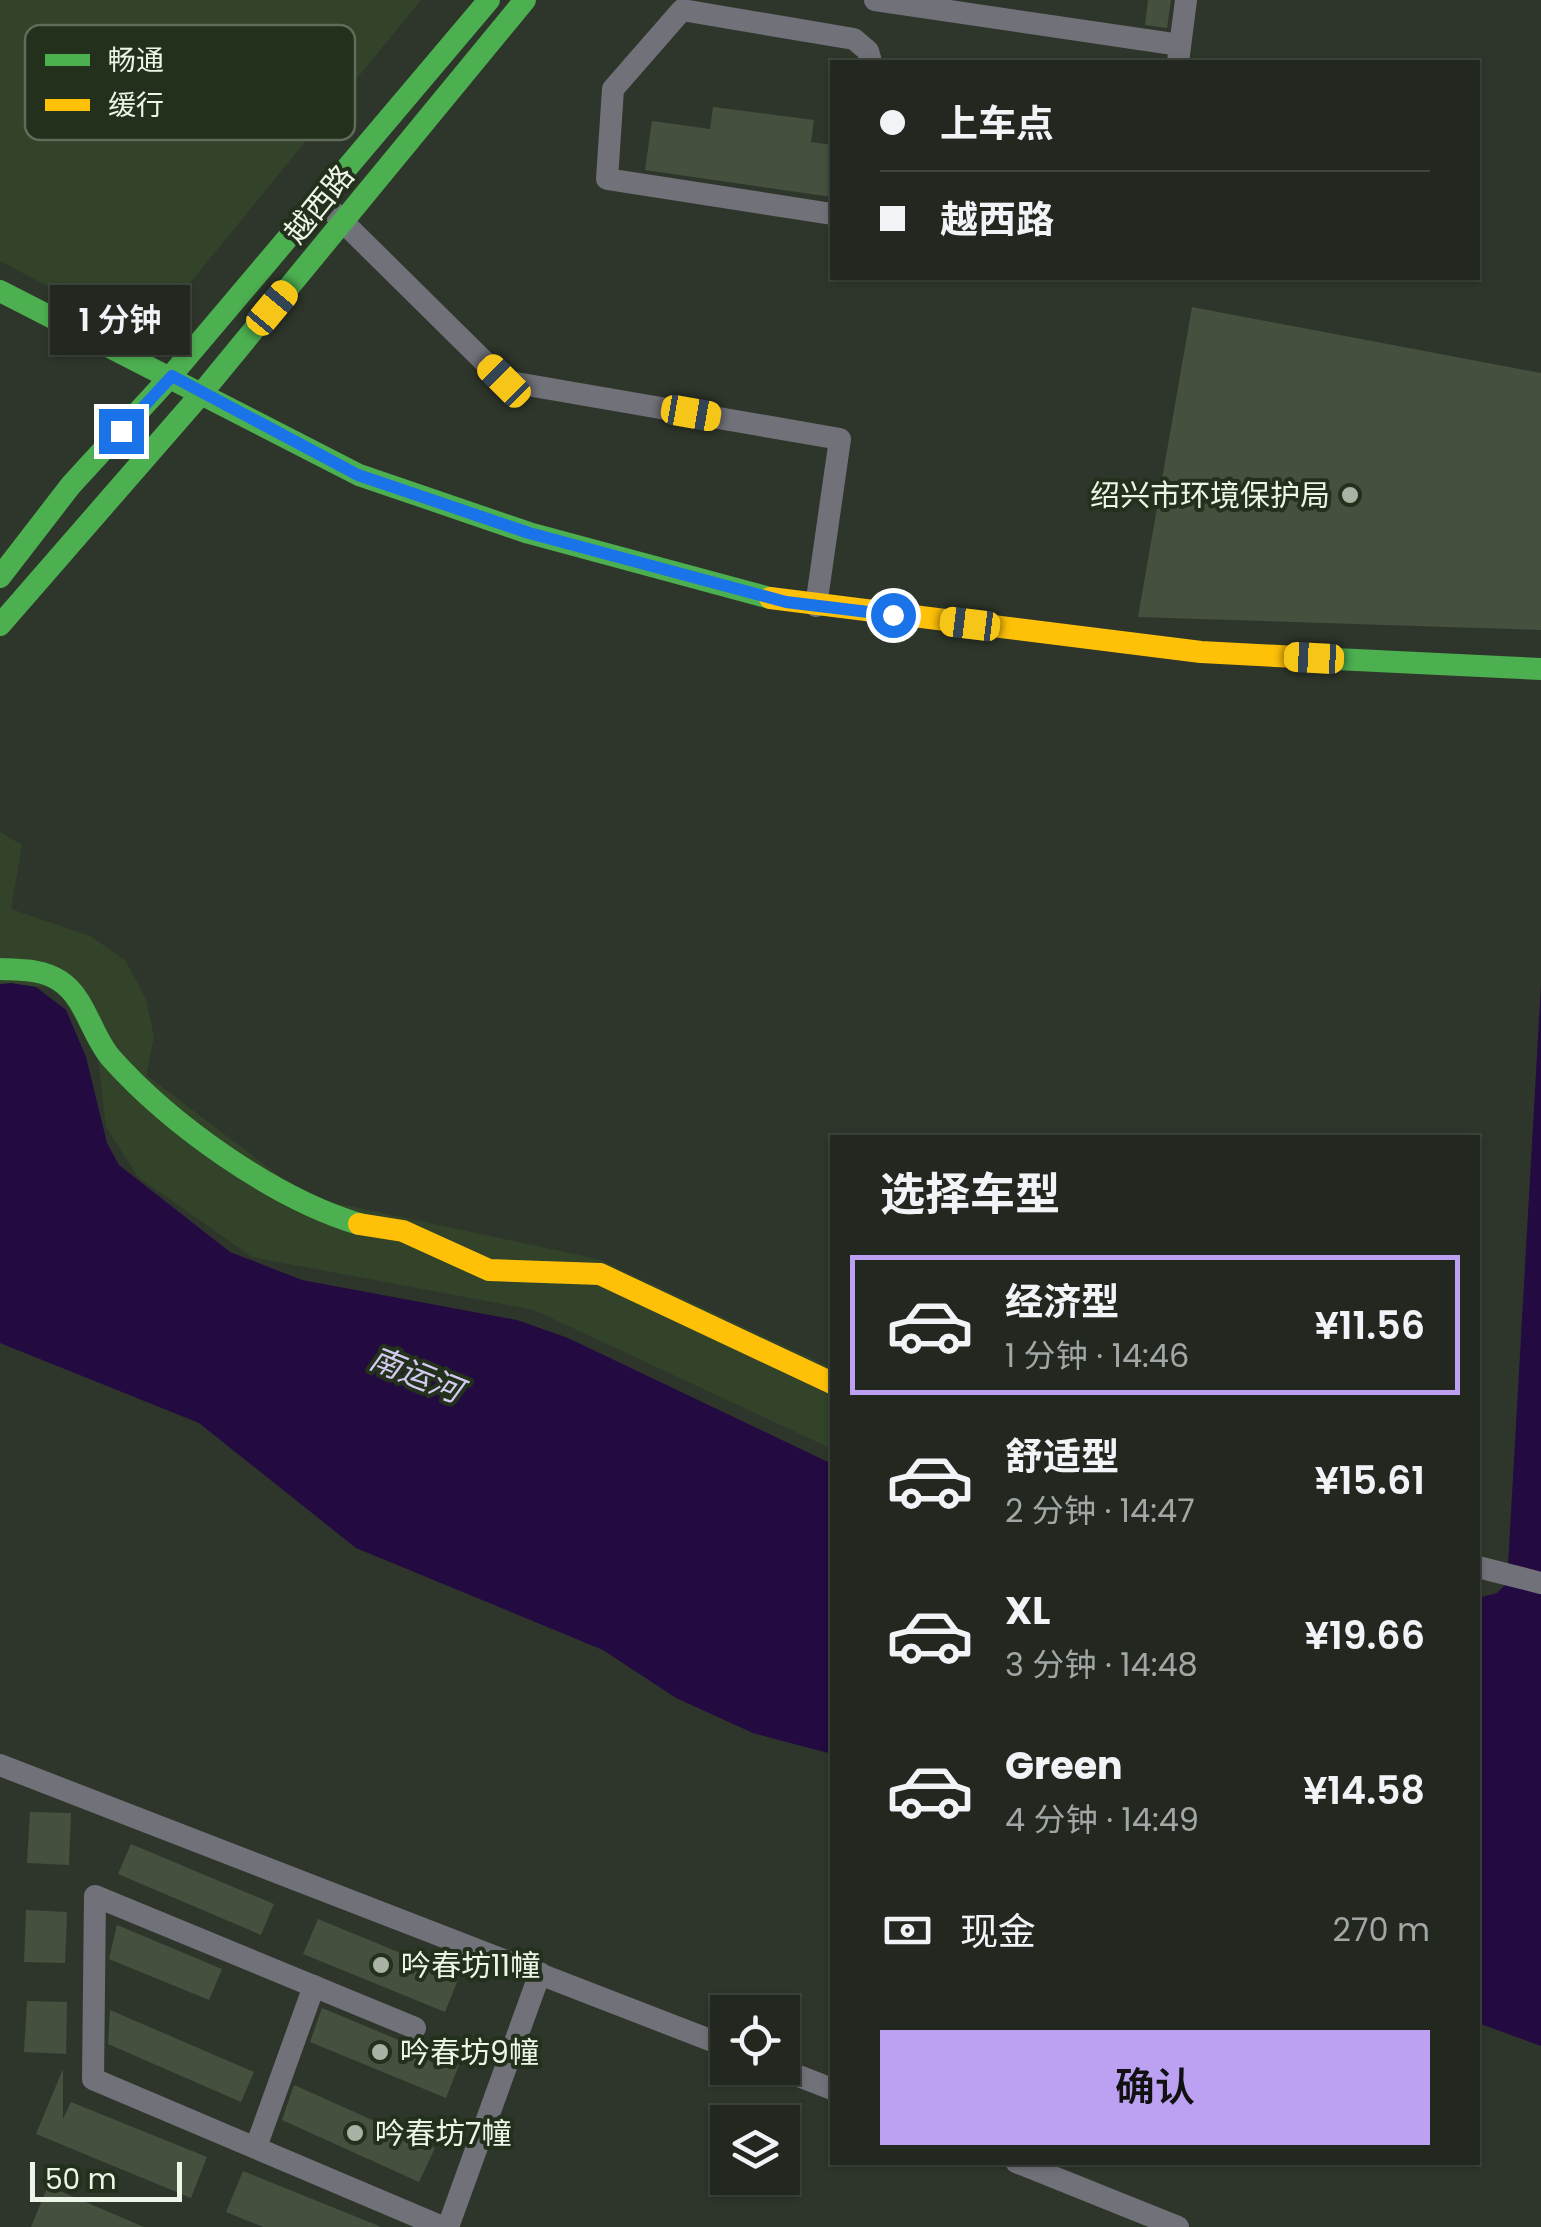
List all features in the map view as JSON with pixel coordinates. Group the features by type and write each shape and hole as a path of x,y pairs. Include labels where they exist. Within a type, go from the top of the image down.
{"street":[{"name":"越西路","path":"0,577 71,485 172,376 489,0"},
{"name":"越西路","path":"0,626 102,502 201,394 525,0"},
{"path":"875,0 1179,54 1186,0"},
{"path":"830,214 606,179 613,89 677,5 854,39 868,52 870,60"},
{"path":"320,200 504,381 840,439 816,606"},
{"path":"0,291 172,376 358,475 529,533 786,602 1201,652 1541,670"},
{"path":"0,969 36,971 60,981 74,994 107,1054 144,1092 258,1178 314,1210 364,1225 404,1230 489,1270 600,1274 830,1382"},
{"path":"1480,1568 1541,1583"},
{"path":"0,1766 710,2041"},
{"path":"415,2028 96,1896 93,2079 445,2227 540,1973"},
{"path":"256,2147 314,1986"},
{"path":"800,2077 830,2088"},
{"path":"1023,2165 1178,2227"}],"shaded area":[{"path":"0,0 421,0 355,81 355,25 25,25 25,140 307,140 145,338 0,261"},
{"path":"0,832 22,845 11,909 90,936 125,960 146,999 154,1037 146,1075 307,1197 598,1259 830,1367 830,1448 534,1310 252,1257 138,1177 106,1127 98,1058 57,988 0,984"}],"water":[{"name":"南运河","path":"0,984 36,987 66,1010 86,1057 107,1143 119,1165 230,1252 302,1280 517,1320 568,1338 830,1463 830,1753 753,1733 676,1698 603,1650 356,1548 199,1423 0,1343"},
{"path":"1541,985 1541,2046 1480,2024 1480,1597 1497,1593 1507,1583"}],"building":[{"path":"1148,0 1171,0 1167,28 1145,25"},
{"path":"713,107 814,120 811,142 830,145 830,197 645,170 652,121 710,129"},
{"name":"绍兴市环境保护局","path":"1192,307 1541,373 1541,630 1138,617"},
{"path":"30,1812 71,1813 69,1865 27,1863"},
{"path":"131,1844 274,1904 261,1935 118,1874"},
{"path":"26,1910 67,1912 65,1963 24,1962"},
{"name":"吟春坊11幢","path":"318,1919 459,1977 445,2012 303,1954"},
{"path":"117,1925 222,1969 209,2000 109,1959"},
{"path":"27,2001 67,2002 66,2054 24,2052"},
{"name":"吟春坊9幢","path":"322,2008 459,2065 446,2098 310,2042"},
{"path":"110,2010 254,2072 241,2102 108,2044"},
{"path":"63,2069 63,2119 71,2102 207,2157 191,2198 36,2134"},
{"name":"吟春坊7幢","path":"294,2085 435,2148 419,2182 282,2120"},
{"path":"243,2171 379,2227 263,2227 226,2212"},
{"path":"48,2186 144,2227 31,2227"}],"traffic: fast":[{"path":"0,577 71,485 171,376 489,0"},
{"path":"0,625 201,394 525,0"},
{"path":"0,291 359,475 529,533 770,598"},
{"path":"1315,658 1541,669"},
{"path":"0,969 39,972 60,981 76,997 111,1058 163,1109 259,1178 292,1197 359,1224"}],"traffic: slow":[{"path":"770,598 1201,652 1315,658"},
{"path":"359,1224 403,1231 489,1270 600,1274 830,1382"}],"place":[{"name":"绍兴市环境保护局","path":"1350,495"},
{"name":"吟春坊11幢","path":"381,1965"},
{"name":"吟春坊9幢","path":"380,2052"},
{"name":"吟春坊7幢","path":"355,2133"}],"route":[{"path":"121,431 172,376 358,475 529,533 786,602 893,615"}]}
